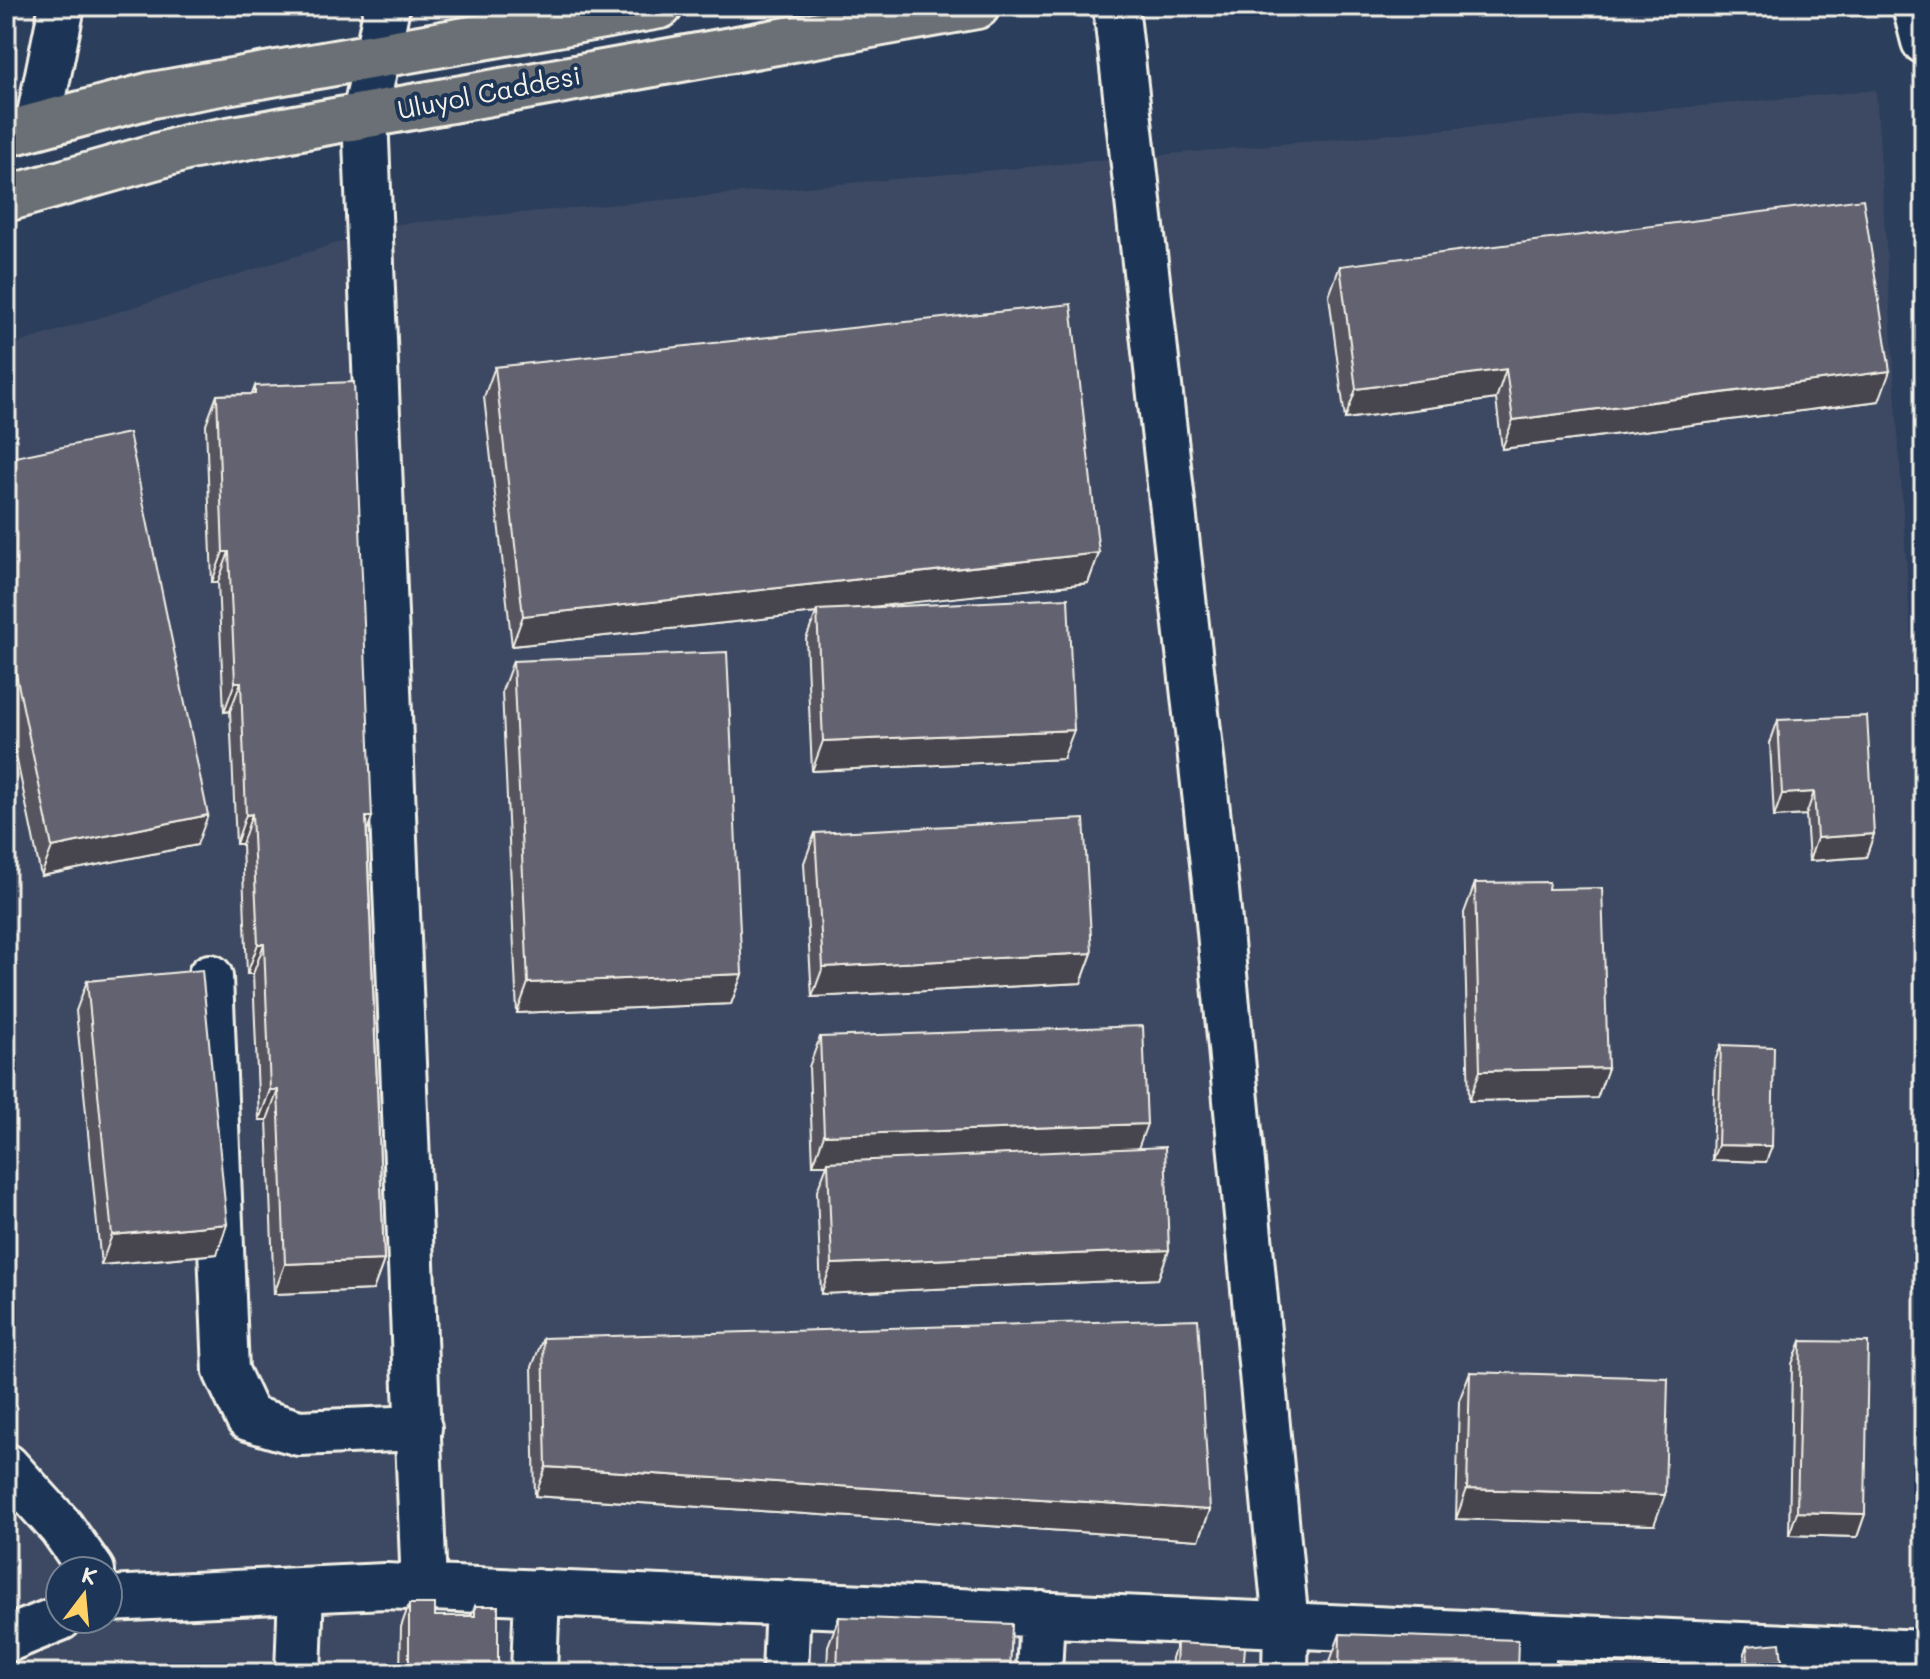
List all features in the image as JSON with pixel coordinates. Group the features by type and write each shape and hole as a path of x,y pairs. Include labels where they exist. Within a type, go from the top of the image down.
{"main road":[{"name":"Uluyol Caddesi","path":"22,129 152,95 660,6"},
{"name":"Uluyol Caddesi","path":"6,199 189,147 977,6"}],"street":[{"path":"22,129 62,6"},
{"path":"387,6 365,115 424,1587"},
{"path":"1116,6 1214,875 1286,1625 1285,1673"},
{"path":"1915,6 1924,41"},
{"path":"210,977 226,1371 248,1418 299,1433 419,1428"},
{"path":"6,1466 61,1527 81,1555"},
{"path":"124,1590 424,1587 1286,1625 1533,1654 1795,1660 1924,1653"},
{"path":"298,1673 301,1590"},
{"path":"534,1673 537,1592"},
{"path":"785,1673 788,1603"},
{"path":"1039,1673 1042,1614"},
{"path":"6,1640 44,1625"}],"shaded area":[{"path":"1876,90 1924,839 1924,1673 6,1673 6,347 398,224"}],"building":[{"path":"1863,199 1890,371 1513,420 1506,369 1356,389 1340,266"},
{"path":"1071,304 1099,553 523,616 495,367"},
{"path":"354,382 372,817 366,817 384,1260 285,1264 278,1090 270,1090 264,944 258,944 252,814 246,815 241,682 235,682 229,552 223,552 217,395 255,394 255,386"},
{"path":"129,433 208,815 52,847 6,626 6,459"},
{"path":"1068,598 1074,730 823,741 817,610"},
{"path":"727,652 742,974 528,983 513,661"},
{"path":"1867,716 1874,834 1817,838 1814,792 1782,794 1778,720"},
{"path":"1084,819 1092,953 823,967 815,833"},
{"path":"1549,882 1548,889 1602,888 1608,1068 1480,1071 1475,883"},
{"path":"202,970 227,1224 112,1235 87,981"},
{"path":"1143,1026 1147,1124 824,1135 820,1037"},
{"path":"1721,1045 1774,1047 1772,1146 1718,1145"},
{"path":"1165,1147 1169,1250 832,1264 828,1162"},
{"path":"1198,1319 1210,1510 546,1467 543,1338"},
{"path":"1801,1341 1868,1342 1865,1514 1797,1512"},
{"path":"1470,1372 1668,1378 1665,1495 1467,1489"},
{"path":"409,1604 435,1604 435,1616 475,1616 475,1606 498,1606 498,1673 409,1673"},
{"path":"839,1617 1012,1624 1010,1673 837,1673"},
{"path":"1340,1634 1518,1640 1517,1673 1339,1673"},
{"path":"1177,1643 1245,1647 1243,1672 1176,1668"},
{"path":"1780,1643 1782,1661 1748,1664 1747,1646"}]}
